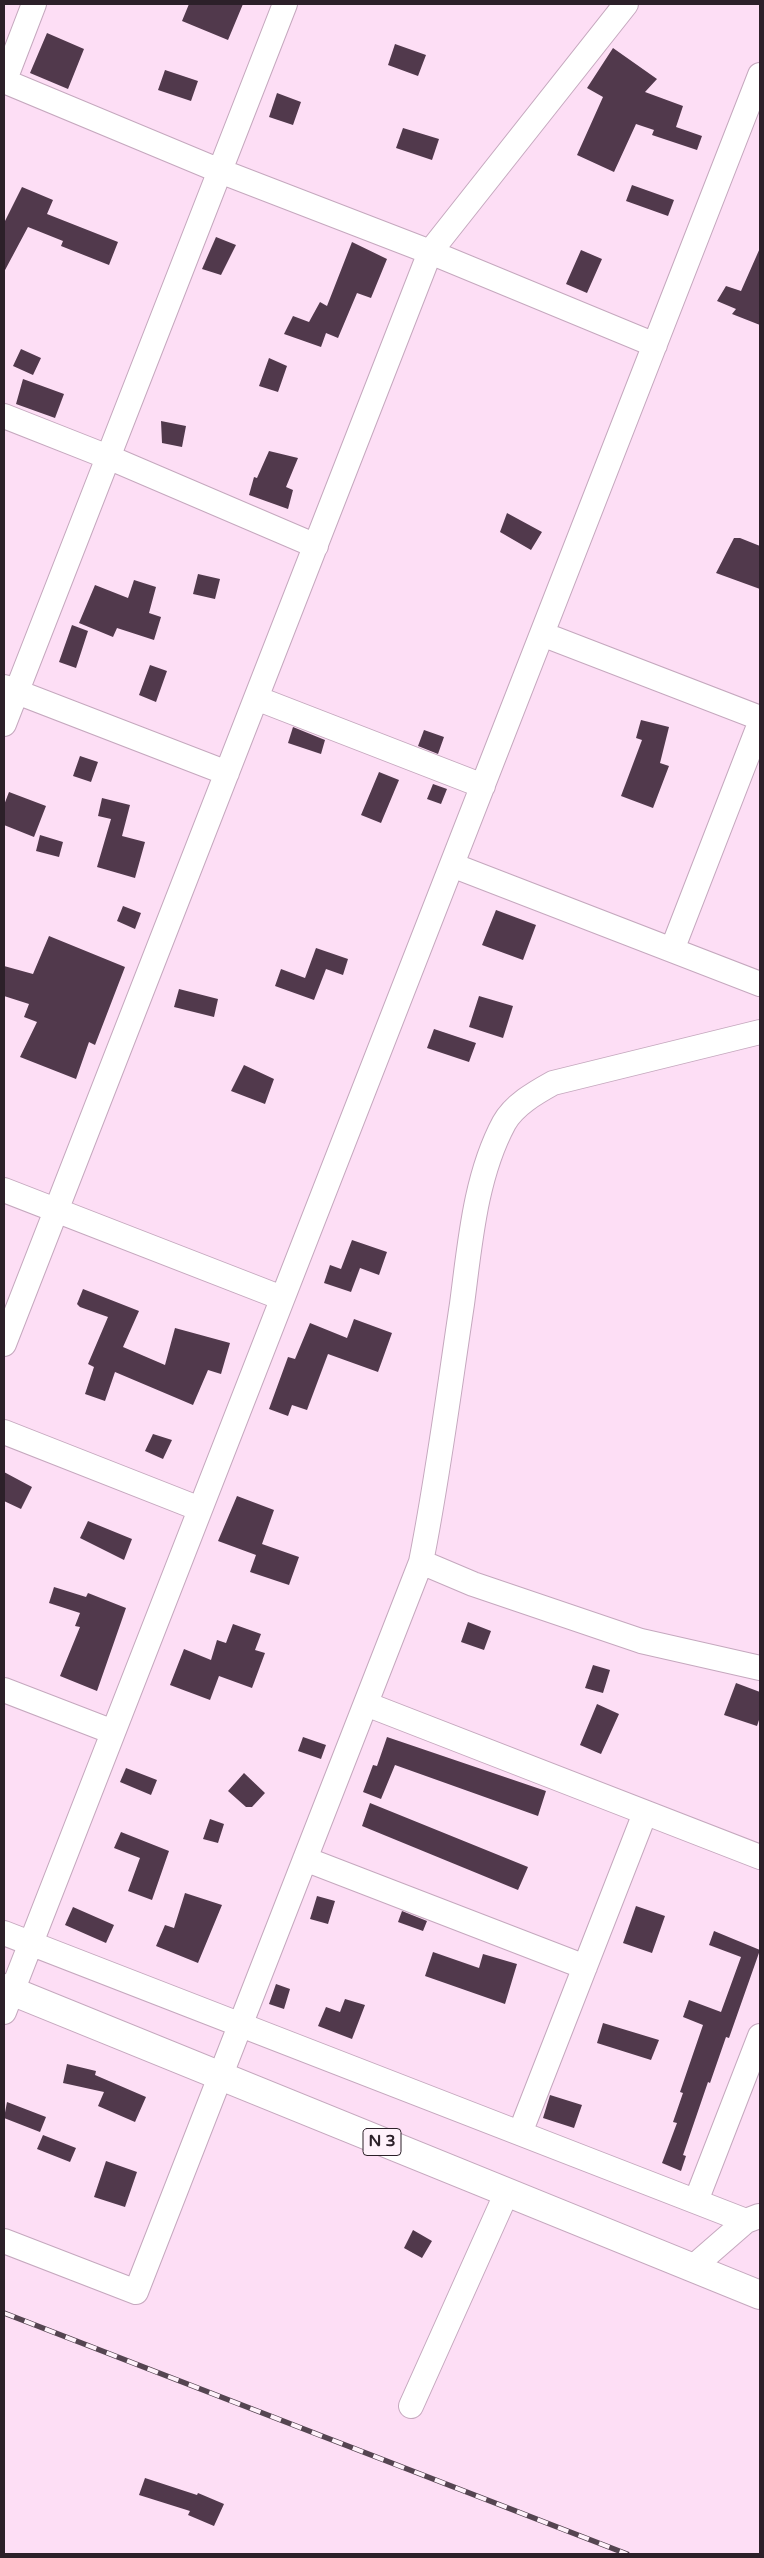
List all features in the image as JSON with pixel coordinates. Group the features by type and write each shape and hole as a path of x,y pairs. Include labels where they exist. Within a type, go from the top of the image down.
{"main road":[{"name":"N 3","path":"6,1997 220,2076 760,2295"}],"street":[{"path":"34,4 4,81 220,171 430,252 655,345"},
{"path":"4,724 10,690 108,457 285,4"},
{"path":"4,1344 430,252 626,4"},
{"path":"6,1997 30,1944 760,75"},
{"path":"4,416 108,457 316,546"},
{"path":"542,634 760,718"},
{"path":"10,690 227,773"},
{"path":"256,698 483,786"},
{"path":"672,950 760,723"},
{"path":"452,865 760,984"},
{"path":"4,2241 136,2292 421,1562 432,1506 473,1225 491,1150 505,1121 531,1094 553,1083 760,1032"},
{"path":"4,1190 282,1298"},
{"path":"4,1432 200,1508"},
{"path":"421,1562 473,1584 641,1641 760,1668"},
{"path":"4,1690 113,1732"},
{"path":"366,1704 760,1858"},
{"path":"520,2133 645,1813"},
{"path":"305,1859 585,1967"},
{"path":"4,1933 696,2201 753,2218"},
{"path":"696,2201 760,2036"},
{"path":"411,2406 506,2192"},
{"path":"692,2268 753,2218"}],"building":[{"path":"189,4 243,4 228,40 182,21"},
{"path":"47,33 84,49 68,89 30,73"},
{"path":"395,44 426,55 418,76 388,65"},
{"path":"613,48 657,79 645,92 683,106 676,127 702,136 697,150 652,135 654,130 636,124 614,172 577,155 603,97 587,88"},
{"path":"165,70 198,81 191,101 158,90"},
{"path":"277,93 301,102 293,125 269,117"},
{"path":"403,128 439,139 432,160 396,148"},
{"path":"632,185 674,200 668,216 626,201"},
{"path":"22,187 53,200 47,214 118,242 109,265 61,246 63,241 28,227 4,272 4,223"},
{"path":"216,237 236,245 221,275 202,269"},
{"path":"352,242 387,259 371,298 357,293 338,338 326,333 321,347 284,334 293,316 309,322 320,302 327,306"},
{"path":"760,248 760,325 732,314 736,309 717,301 726,286 741,291"},
{"path":"581,250 602,259 587,293 566,284"},
{"path":"21,349 41,358 33,375 13,366"},
{"path":"269,358 287,366 278,392 259,386"},
{"path":"23,379 64,394 55,418 16,404"},
{"path":"161,421 186,426 182,447 162,443"},
{"path":"269,451 298,458 286,487 293,490 288,509 249,495 254,477 257,478"},
{"path":"507,513 542,532 531,550 500,532"},
{"path":"734,538 740,538 760,546 760,589 716,573"},
{"path":"198,574 220,579 215,599 193,594"},
{"path":"134,580 156,587 149,613 161,617 154,640 117,628 113,637 79,623 95,585 128,598"},
{"path":"72,625 88,631 76,668 59,662"},
{"path":"150,665 167,671 156,702 139,695"},
{"path":"641,720 669,727 660,763 669,766 653,808 621,796 642,740 636,738"},
{"path":"293,727 325,740 321,754 288,743"},
{"path":"424,730 444,737 438,754 418,746"},
{"path":"80,756 98,762 91,782 73,776"},
{"path":"379,772 399,780 381,823 361,815"},
{"path":"433,784 447,789 441,804 427,799"},
{"path":"9,792 46,806 34,837 4,825 4,805"},
{"path":"102,798 130,805 122,836 145,842 135,878 97,867 111,819 98,816"},
{"path":"40,835 63,842 59,857 36,851"},
{"path":"123,906 141,913 135,929 117,921"},
{"path":"496,910 536,925 523,960 482,945"},
{"path":"49,936 125,967 95,1045 89,1042 76,1079 20,1057 37,1022 24,1017 29,1004 4,996 4,966 33,974"},
{"path":"316,948 348,959 343,975 326,969 314,1000 275,986 281,969 305,978"},
{"path":"179,989 218,999 214,1017 174,1007"},
{"path":"479,996 513,1006 503,1038 469,1027"},
{"path":"434,1029 476,1043 469,1062 427,1048"},
{"path":"244,1065 274,1079 265,1104 231,1091"},
{"path":"352,1240 387,1252 379,1275 360,1268 351,1292 324,1283 330,1265 341,1269"},
{"path":"83,1289 139,1311 123,1347 165,1365 175,1328 230,1343 221,1374 208,1370 193,1405 115,1372 105,1401 85,1394 94,1367 88,1364 108,1317 80,1307 77,1304"},
{"path":"354,1319 392,1333 378,1372 328,1354 307,1410 292,1405 288,1416 269,1409 288,1357 295,1359 310,1323 347,1338"},
{"path":"153,1434 172,1440 163,1459 145,1451"},
{"path":"4,1472 32,1487 21,1509 4,1501"},
{"path":"237,1496 274,1510 262,1544 299,1557 289,1585 250,1572 256,1555 218,1541"},
{"path":"88,1521 132,1539 124,1560 80,1538"},
{"path":"54,1587 86,1597 88,1593 126,1608 97,1691 60,1676 80,1627 75,1626 80,1613 49,1603"},
{"path":"468,1622 491,1631 484,1650 461,1642"},
{"path":"233,1624 261,1634 255,1650 265,1653 252,1688 219,1676 210,1700 170,1685 184,1649 211,1660 217,1640 226,1643"},
{"path":"593,1665 610,1670 603,1693 585,1688"},
{"path":"736,1683 760,1692 760,1717 757,1726 724,1715"},
{"path":"597,1704 619,1714 601,1754 580,1745"},
{"path":"303,1737 326,1745 321,1759 298,1751"},
{"path":"387,1737 546,1791 538,1816 395,1765 381,1799 363,1792 373,1765 377,1766"},
{"path":"126,1768 157,1780 151,1795 120,1782"},
{"path":"244,1773 265,1793 252,1807 246,1807 228,1791"},
{"path":"370,1803 528,1867 518,1890 362,1826"},
{"path":"210,1819 224,1824 218,1843 203,1839"},
{"path":"121,1832 169,1851 152,1900 128,1891 140,1858 114,1848"},
{"path":"185,1893 222,1905 198,1963 156,1946 165,1925 174,1928"},
{"path":"317,1896 335,1901 328,1924 310,1919"},
{"path":"636,1906 665,1916 652,1953 623,1943"},
{"path":"73,1907 114,1925 106,1943 65,1925"},
{"path":"402,1911 427,1921 423,1931 398,1922"},
{"path":"714,1931 760,1950 729,2038 726,2037 710,2083 708,2082 683,2155 686,2156 681,2171 662,2163 677,2123 673,2122 683,2093 680,2092 703,2025 683,2017 689,2000 721,2012 741,1957 709,1945"},
{"path":"433,1952 479,1968 483,1954 517,1964 505,2004 425,1976"},
{"path":"276,1984 290,1989 284,2009 269,2004"},
{"path":"345,1999 365,2005 352,2039 318,2026 326,2007 340,2012"},
{"path":"603,2023 659,2040 651,2060 597,2043"},
{"path":"67,2064 96,2071 95,2075 146,2097 135,2122 98,2106 104,2092 63,2083"},
{"path":"550,2095 582,2105 574,2128 543,2118"},
{"path":"7,2102 46,2117 40,2132 4,2118"},
{"path":"43,2135 76,2148 70,2162 37,2149"},
{"path":"106,2161 137,2172 125,2207 94,2197"},
{"path":"413,2230 432,2241 422,2258 404,2248"},
{"path":"145,2478 197,2495 198,2493 224,2504 214,2526 188,2515 190,2511 139,2495"}],"railway":[{"path":"4,2313 627,2554"}]}
